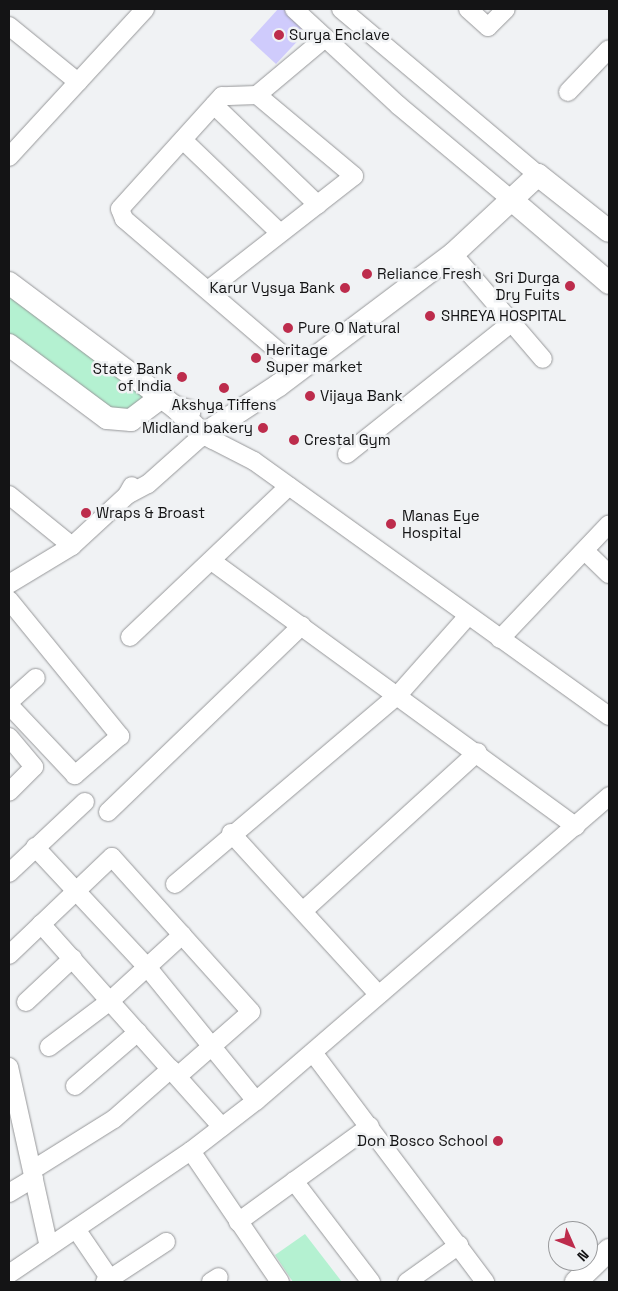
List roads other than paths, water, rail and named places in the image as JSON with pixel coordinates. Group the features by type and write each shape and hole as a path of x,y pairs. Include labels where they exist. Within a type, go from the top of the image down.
{"main road":[{"path":"9,283 168,402 206,427 248,390 299,370 453,254 513,202 538,175 607,225"},
{"path":"513,202 609,283"},
{"path":"9,345 107,418 131,420 168,402"},
{"path":"576,1282 609,1250"}],"street":[{"path":"9,158 146,9"},
{"path":"294,9 513,202"},
{"path":"341,9 538,175"},
{"path":"468,9 488,27 506,9"},
{"path":"9,26 78,82"},
{"path":"299,370 124,219 120,209 222,96 257,95 325,38"},
{"path":"568,92 609,49"},
{"path":"208,290 279,232 318,205 354,176 257,95"},
{"path":"214,105 318,205"},
{"path":"182,140 279,232"},
{"path":"453,254 543,359"},
{"path":"347,454 511,323"},
{"path":"9,584 72,546 127,495 148,484 206,427 467,617 609,716"},
{"path":"130,637 213,562 289,486"},
{"path":"9,495 72,546"},
{"path":"500,639 609,524"},
{"path":"585,551 609,574"},
{"path":"213,562 478,752 576,827"},
{"path":"9,600 120,736 75,775 9,703 36,678"},
{"path":"175,884 231,833 398,695 467,617"},
{"path":"108,812 302,625"},
{"path":"9,737 34,767 9,792"},
{"path":"303,911 478,752"},
{"path":"9,1274 191,1151 256,1101 314,1054 379,995 576,827 609,796"},
{"path":"9,872 85,802"},
{"path":"231,833 379,995"},
{"path":"35,848 148,968 256,1101"},
{"path":"9,955 112,857 251,1012 114,1119 34,1173 9,1193"},
{"path":"41,924 222,1128"},
{"path":"49,1047 110,1001 182,935"},
{"path":"26,1002 73,958"},
{"path":"75,1086 138,1032"},
{"path":"314,1054 370,1126 485,1282"},
{"path":"9,1067 13,1107 34,1173 49,1247"},
{"path":"238,1222 370,1126"},
{"path":"191,1151 280,1282"},
{"path":"294,1182 371,1282"},
{"path":"76,1228 109,1281 166,1242"},
{"path":"407,1282 459,1245"}],"place":[{"name":"Surya Enclave","path":"279,35"},
{"name":"Reliance Fresh","path":"367,274"},
{"name":"Sri Durga Dry Fuits","path":"570,286"},
{"name":"Karur Vysya Bank","path":"345,288"},
{"name":"SHREYA HOSPITAL","path":"430,316"},
{"name":"Pure O Natural","path":"288,328"},
{"name":"Heritage Super market","path":"256,358"},
{"name":"State Bank of India","path":"182,377"},
{"name":"Akshya Tiffens","path":"224,388"},
{"name":"Vijaya Bank","path":"310,396"},
{"name":"Midland bakery","path":"263,428"},
{"name":"Crestal Gym","path":"294,440"},
{"name":"Wraps & Broast","path":"86,513"},
{"name":"Manas Eye Hospital","path":"391,524"},
{"name":"Don Bosco School","path":"498,1141"}]}
